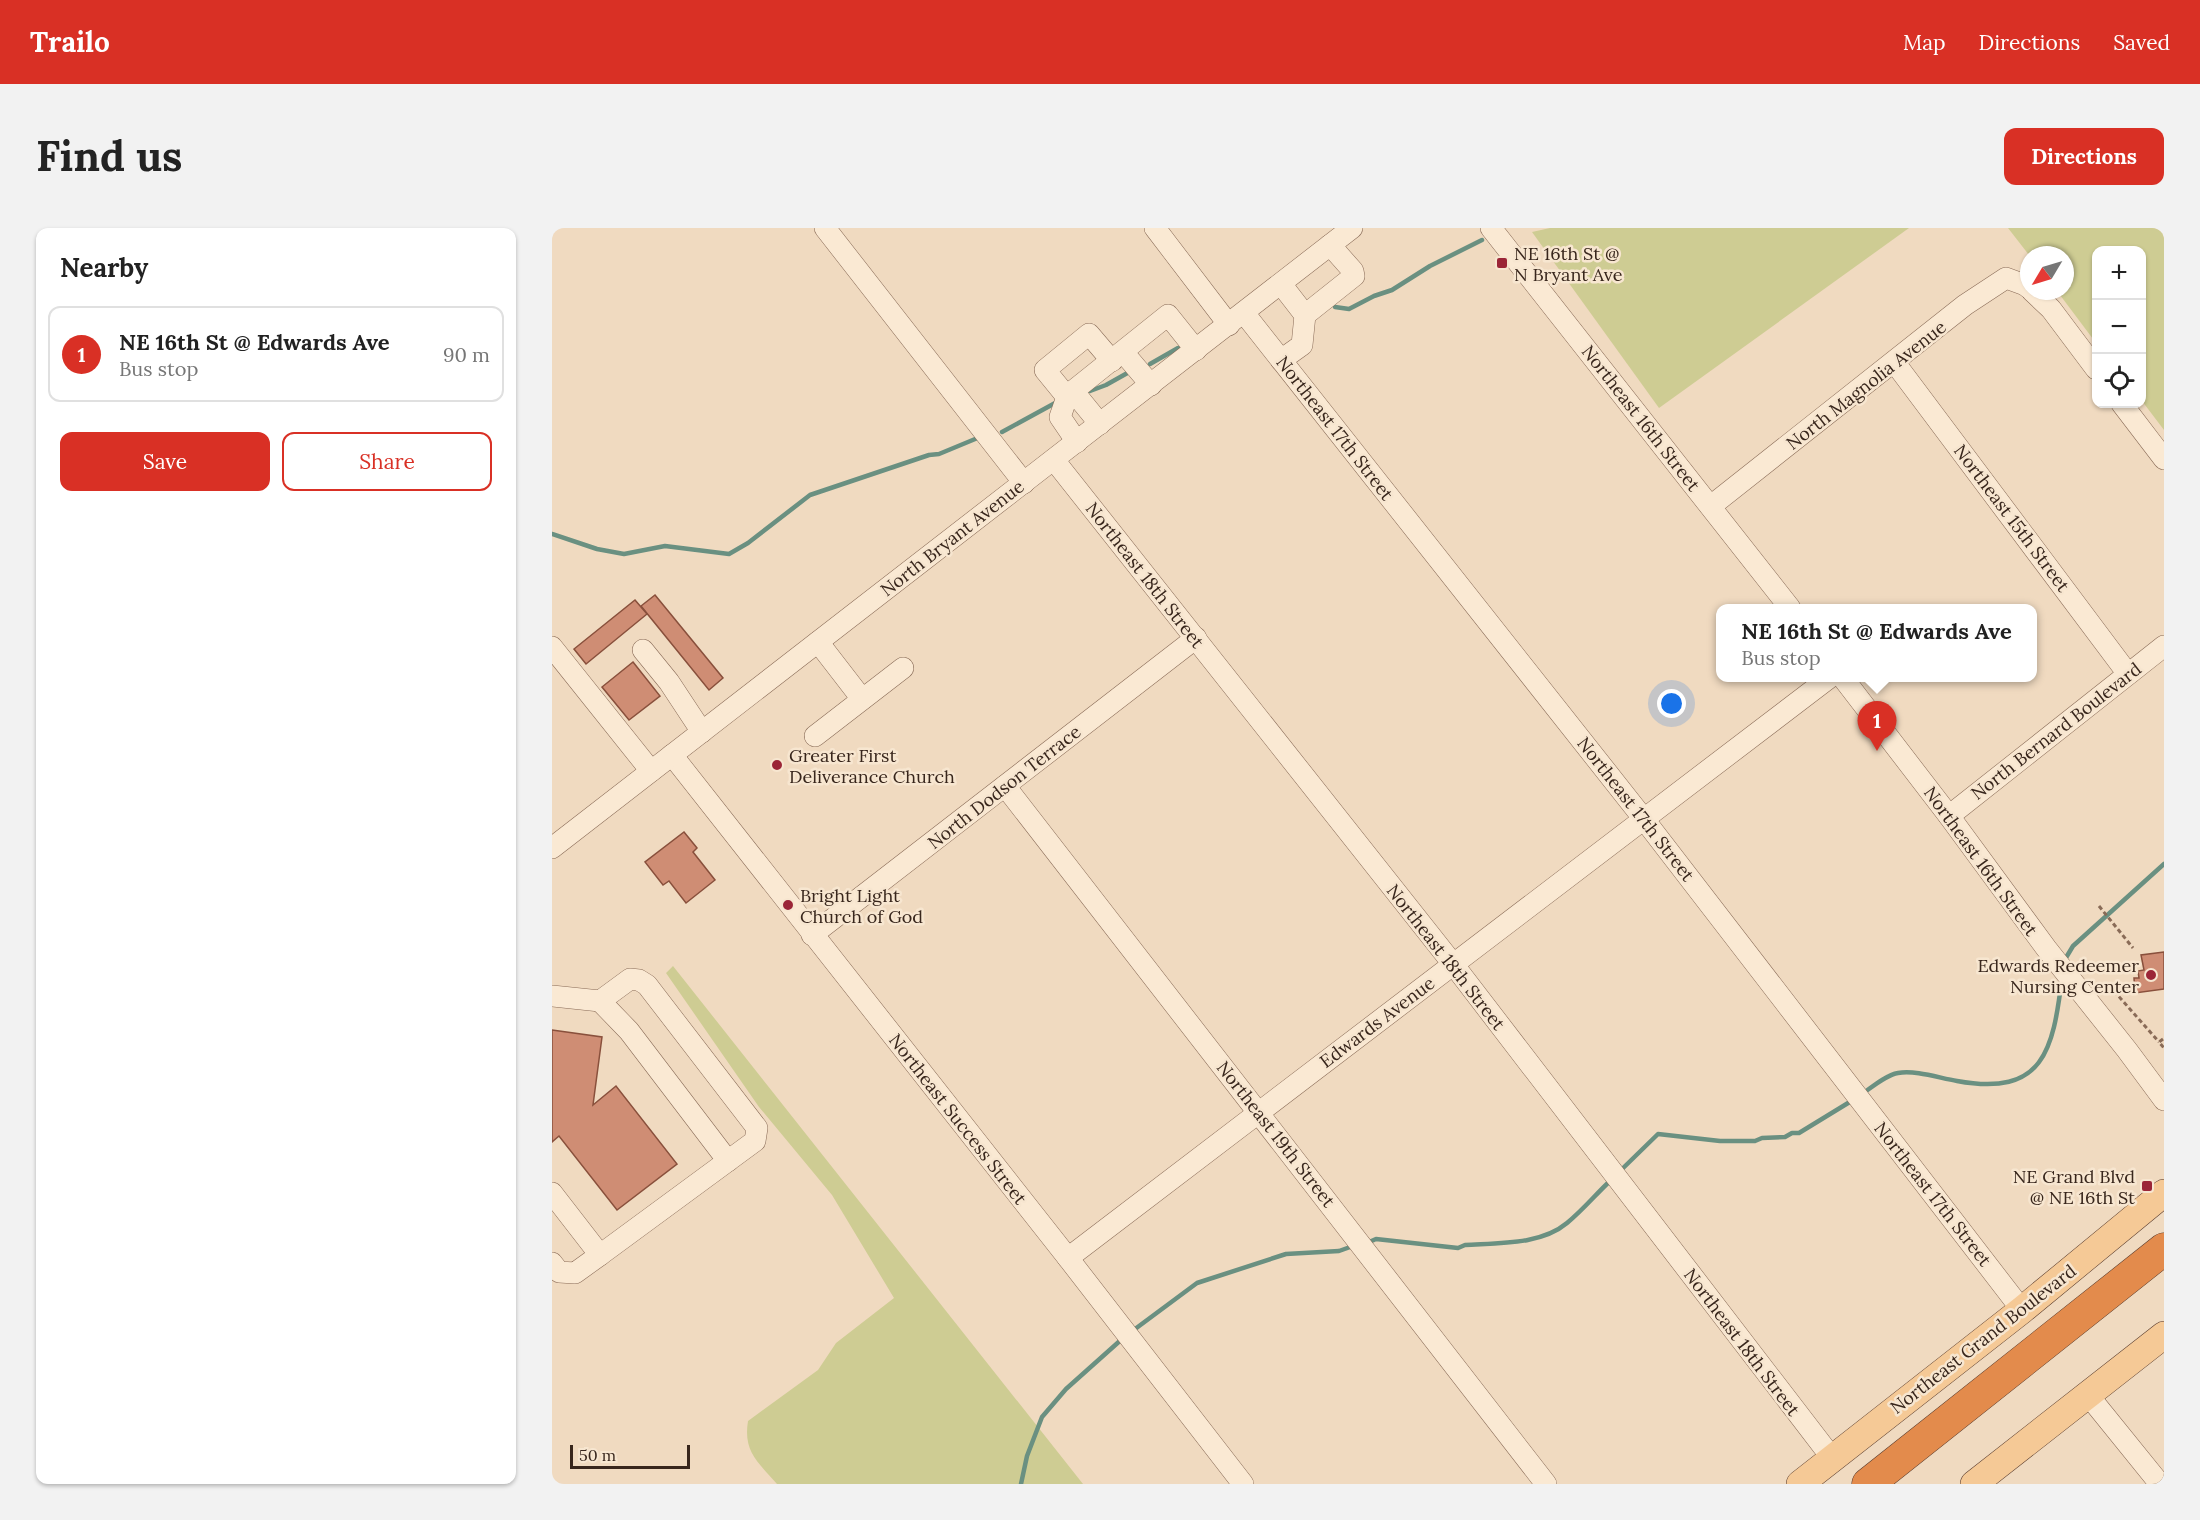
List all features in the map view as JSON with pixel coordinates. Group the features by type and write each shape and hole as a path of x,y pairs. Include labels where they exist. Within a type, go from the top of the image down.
{"highway":[{"path":"1868,1484 2164,1249"},
{"path":"1903,1484 2061,1360 2164,1275"}],"main road":[{"name":"Northeast Grand Boulevard","path":"1800,1484 2022,1310 2164,1193"},
{"path":"1974,1484 2164,1335"}],"street":[{"path":"825,228 1024,483"},
{"name":"Northeast 17th Street","path":"1155,228 1237,319 1281,360 1643,818 2022,1310"},
{"name":"North Bryant Avenue","path":"552,848 1352,228"},
{"name":"Northeast 16th Street","path":"1491,228 1786,604"},
{"path":"1305,315 1354,276 1353,271 1330,245"},
{"name":"North Magnolia Avenue","path":"1711,506 1895,363 1965,305 2006,278 2020,284"},
{"path":"1281,284 1305,315 1302,345 1281,360"},
{"path":"2042,300 2092,362"},
{"path":"1077,442 1060,417 1070,394 1168,315 1196,350"},
{"path":"1100,424 1045,370 1089,334 1150,385"},
{"name":"Northeast 15th Street","path":"1895,363 2128,674"},
{"path":"2125,408 2164,459"},
{"name":"Northeast 18th Street","path":"1054,460 1453,964 1832,1458"},
{"name":"North Dodson Terrace","path":"812,935 1196,638"},
{"path":"818,642 862,699"},
{"name":"North Bernard Boulevard","path":"1949,816 2164,646"},
{"path":"552,647 651,771"},
{"path":"643,650 669,682 702,732"},
{"path":"815,736 903,668"},
{"name":"Edwards Avenue","path":"1068,1258 1824,682"},
{"name":"Northeast 16th Street","path":"1846,682 2046,948 2164,1100"},
{"name":"Northeast Success Street","path":"672,755 1243,1484"},
{"name":"Northeast 19th Street","path":"1005,786 1546,1484"},
{"path":"552,1263 559,1272 574,1274 754,1141 757,1128 647,985 639,980 630,979 600,1001"},
{"path":"552,996 600,1001 629,1031 728,1161"},
{"path":"552,1193 600,1255"},
{"path":"2088,1395 2160,1484"}],"path":[{"path":"2099,906 2133,948"},
{"path":"2114,991 2161,1040 2164,1048"}],"shaded area":[{"path":"1550,228 1909,228 1659,408 1532,232"},
{"path":"2008,228 2164,228 2164,430 2146,406 2146,246 2092,246 2092,338 2064,300 2074,300 2074,246 2022,246"},
{"path":"673,966 1083,1484 777,1484 758,1463 748,1441 748,1421 818,1370 836,1343 894,1298 832,1195 759,1107 666,973"}],"building":[{"path":"655,595 723,678 709,690 641,606"},
{"path":"635,600 647,614 586,664 574,649"},
{"path":"633,662 660,696 629,720 602,687"},
{"path":"684,832 697,848 693,852 715,880 686,903 669,881 663,885 645,862"},
{"name":"Edwards Redeemer Nursing Center","path":"2164,952 2164,989 2135,993 2134,978 2139,978 2138,971 2144,970 2141,955"},
{"path":"552,1030 602,1037 593,1105 616,1086 677,1164 617,1210 559,1136 552,1142"}],"waterway":[{"path":"1335,307 1349,309 1392,290 1430,266 1482,240"},
{"path":"1150,364 1178,348"},
{"path":"1090,391 1131,371"},
{"path":"1002,432 1057,402"},
{"path":"552,534 597,549 624,554 665,546 729,554 748,543 810,495 929,455 939,454 980,437"},
{"path":"2064,961 2073,946 2164,864"},
{"path":"1862,1094 1893,1074 1905,1072 1986,1084 2009,1082 2026,1074 2039,1062 2048,1046 2054,1027 2062,978"},
{"path":"1618,1173 1658,1134 1720,1141 1755,1141 1762,1138 1785,1137 1792,1133 1799,1133 1853,1100"},
{"path":"1367,1243 1376,1239 1458,1248 1465,1245 1519,1242 1532,1239 1557,1230 1567,1223 1610,1181"},
{"path":"1131,1332 1197,1283 1286,1254 1339,1251 1353,1246"},
{"path":"1021,1484 1027,1456 1042,1417 1066,1389 1122,1339"}],"place":[{"name":"NE 16th St @ N Bryant Ave","path":"1502,263"},
{"name":"NE 16th St @ Edwards Ave","path":"1877,751"},
{"name":"Greater First Deliverance Church","path":"777,765"},
{"name":"Bright Light Church of God","path":"788,905"},
{"name":"Edwards Redeemer Nursing Center","path":"2151,975"},
{"name":"NE Grand Blvd @ NE 16th St","path":"2147,1186"}]}
